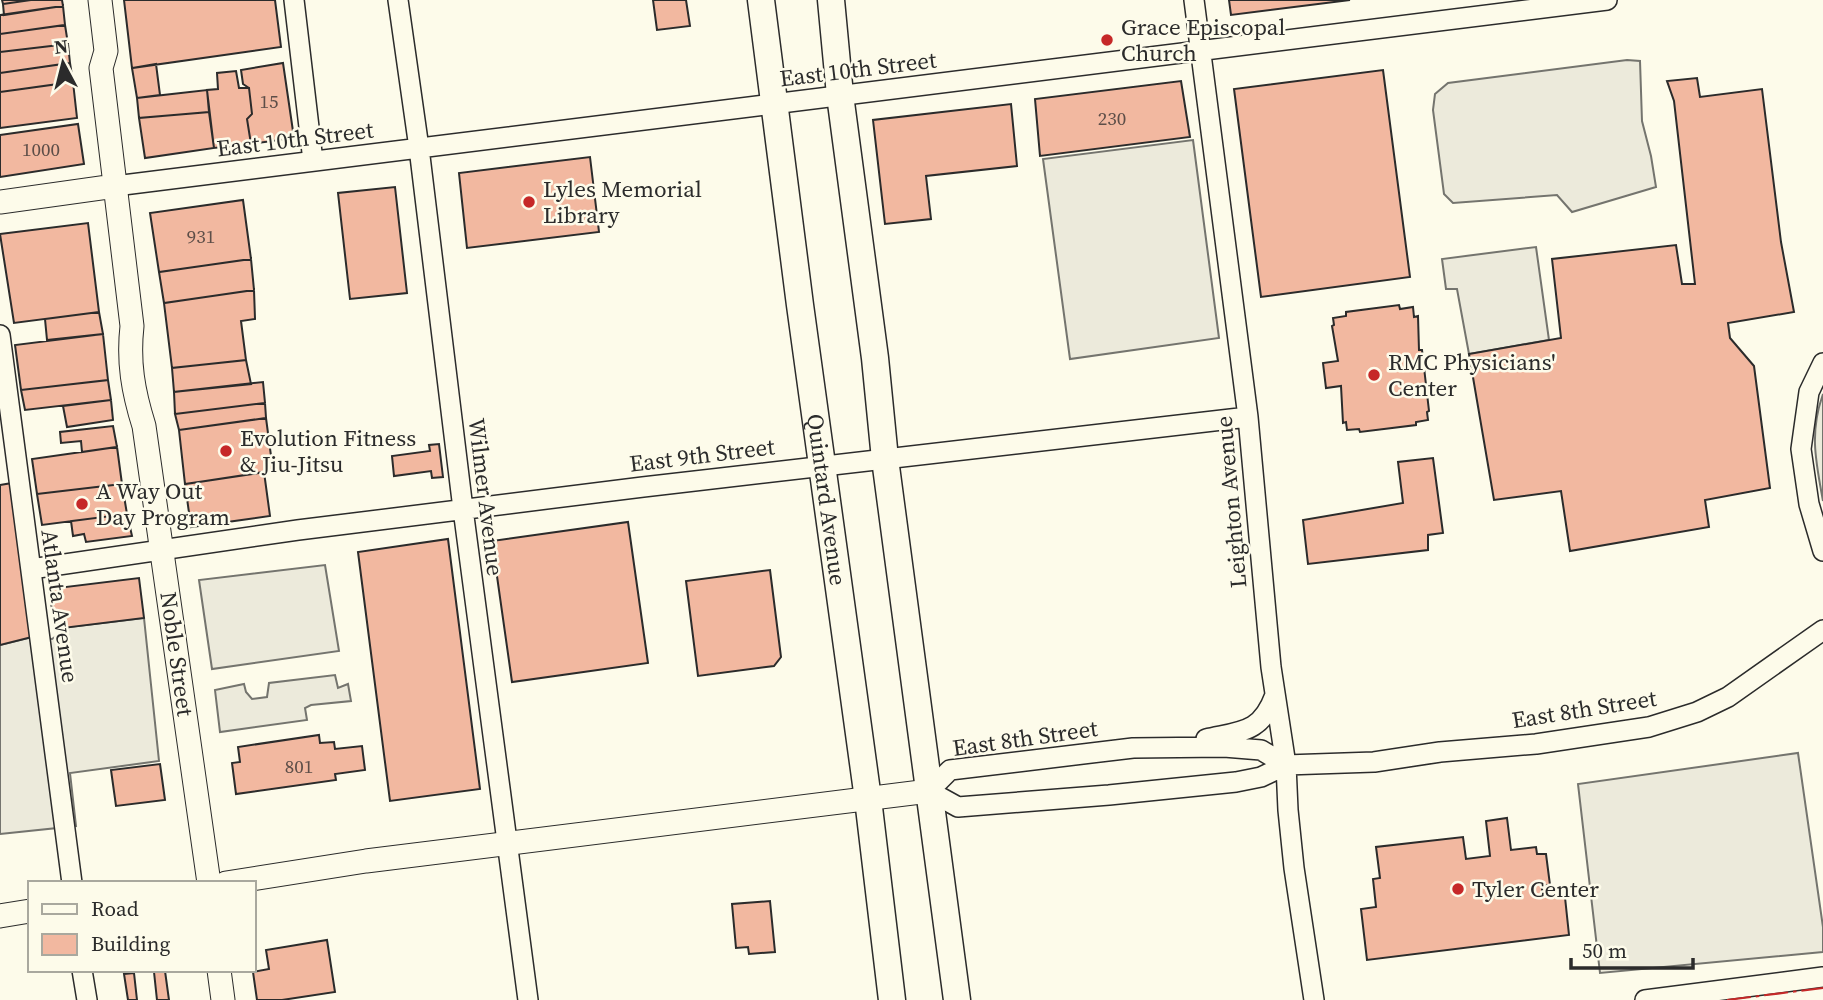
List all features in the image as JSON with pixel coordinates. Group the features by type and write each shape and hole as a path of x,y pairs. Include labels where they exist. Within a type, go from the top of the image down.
{"highway":[{"name":"Quintard Avenue","path":"761,0 868,799 892,1000"},
{"path":"831,0 840,95 875,358 885,459 957,1000"}],"main road":[{"name":"Noble Street","path":"88,0 86,7 90,49 102,68"},
{"name":"Noble Street","path":"100,0 106,51 102,68 132,326 129,355 136,400 144,426 209,881"},
{"path":"0,202 114,186"},
{"path":"239,881 366,861 929,791"},
{"path":"0,916 28,911"},
{"path":"219,972 223,1000"}],"street":[{"path":"294,0 313,161"},
{"name":"Wilmer Avenue","path":"398,0 528,1000"},
{"name":"Leighton Avenue","path":"1194,0 1248,417 1271,667 1286,765 1294,868 1314,1000"},
{"name":"East 10th Street","path":"114,186 1561,3 1607,0"},
{"name":"Atlanta Avenue","path":"0,335 72,881"},
{"path":"1823,363 1809,392 1801,449 1808,504 1823,551"},
{"name":"East 9th Street","path":"31,569 463,509 1248,417"},
{"name":"East 8th Street","path":"1286,765 1261,750 1224,747 1133,748 950,769 929,791 958,807 1109,795 1236,782 1261,777 1286,765 1374,762 1440,752 1536,744 1649,727 1697,712 1727,698 1823,630"},
{"path":"1167,748 1252,727 1268,714 1276,694"},
{"path":"82,972 87,1000"},
{"path":"1646,1000 1684,998 1823,977"}],"shaded area":[{"path":"1627,60 1640,61 1642,121 1656,187 1572,212 1557,195 1453,203 1444,194 1433,110 1435,94 1448,83"},
{"path":"1193,140 1219,338 1070,359 1043,159"},
{"path":"1536,247 1549,340 1469,354 1457,289 1446,289 1442,259"},
{"path":"1823,394 1823,501 1815,435"},
{"path":"325,565 339,651 212,669 199,580"},
{"path":"144,618 159,761 70,773 76,826 0,834 0,645 32,637 52,639 69,627"},
{"path":"335,675 338,688 348,684 351,701 311,705 305,708 307,720 220,732 215,690 244,684 252,699 267,697 269,683"},
{"path":"1798,753 1823,927 1823,952 1600,973 1578,784"}],"building":[{"path":"2,0 31,0 3,4"},
{"path":"62,0 63,6 4,15 3,4"},
{"path":"124,0 275,0 281,47 132,68"},
{"path":"653,0 686,0 690,26 657,30"},
{"path":"1229,0 1350,0 1231,15"},
{"path":"63,6 65,25 0,34 0,15"},
{"path":"65,25 68,44 0,52 0,34"},
{"path":"68,44 70,63 0,73 0,52"},
{"path":"70,63 73,82 0,92 0,73"},
{"path":"283,63 294,138 251,144 247,119 252,114 249,88 243,84 241,70"},
{"path":"156,64 160,95 137,98 132,68"},
{"path":"1383,70 1410,277 1261,297 1234,89"},
{"path":"236,71 239,88 249,88 252,114 247,119 251,144 214,148 207,90 218,89 217,73"},
{"path":"1697,78 1700,97 1762,89 1781,242 1794,312 1728,323 1730,338 1754,366 1770,488 1705,500 1709,527 1570,551 1561,491 1494,500 1469,354 1561,338 1552,259 1676,245 1682,284 1695,284 1674,101 1667,81"},
{"path":"1181,81 1190,137 1040,156 1035,99"},
{"path":"73,82 77,118 0,128 0,92"},
{"path":"207,90 209,112 139,118 137,98"},
{"path":"1011,104 1017,166 926,176 931,219 885,224 873,120"},
{"path":"209,112 214,148 145,158 139,118"},
{"path":"78,124 84,164 0,177 0,135"},
{"name":"Lyles Memorial Library","path":"590,157 599,232 467,248 459,173"},
{"path":"395,187 407,293 350,299 338,193"},
{"path":"243,200 251,259 159,272 150,213"},
{"path":"88,223 99,312 14,323 0,234"},
{"path":"251,259 254,290 164,303 159,272"},
{"path":"254,290 255,319 241,321 246,360 172,368 164,303"},
{"name":"RMC Physicians' Center","path":"1399,305 1400,309 1413,307 1414,317 1418,316 1419,350 1422,350 1428,420 1416,422 1416,425 1360,432 1359,429 1347,430 1346,422 1343,423 1341,386 1326,388 1323,363 1338,361 1333,318 1346,316 1346,312"},
{"path":"99,312 103,334 47,340 45,319"},
{"path":"103,334 108,380 21,390 15,345"},
{"path":"246,360 251,384 174,392 172,368"},
{"path":"108,380 111,400 25,410 21,390"},
{"path":"263,382 265,403 175,414 174,392"},
{"path":"111,400 113,420 67,427 63,406"},
{"path":"265,403 266,418 179,430 175,414"},
{"name":"Evolution Fitness & Jiu-Jitsu","path":"266,418 273,471 185,484 179,430"},
{"path":"113,426 117,447 82,452 81,441 61,443 60,432"},
{"path":"439,444 443,477 432,478 431,471 394,476 392,456 430,451 429,445"},
{"path":"117,447 122,484 37,494 32,459"},
{"path":"1433,458 1443,533 1428,535 1428,550 1308,564 1303,520 1403,503 1398,462"},
{"path":"264,472 270,516 191,527 185,484"},
{"path":"12,483 32,637 0,645 0,485"},
{"name":"A Way Out Day Program","path":"122,484 127,514 42,525 37,494"},
{"path":"127,514 132,536 86,542 84,534 73,536 71,521"},
{"path":"628,522 648,663 512,682 492,541"},
{"path":"448,539 480,789 390,801 358,552"},
{"path":"770,570 781,657 774,666 698,676 686,581"},
{"path":"139,578 144,618 55,629 49,589"},
{"path":"319,735 320,743 334,742 335,749 362,746 365,770 335,774 336,780 236,794 232,763 240,762 238,747"},
{"path":"160,764 165,800 116,806 111,770"},
{"name":"Tyler Center","path":"1507,818 1511,850 1536,847 1537,854 1546,854 1550,885 1542,886 1542,891 1564,888 1569,935 1367,960 1361,909 1376,907 1373,879 1380,878 1376,847 1463,837 1466,859 1490,856 1486,821"},
{"path":"770,901 775,952 749,954 748,947 736,948 732,904"},
{"path":"327,940 335,992 282,1000 257,1000 253,972 269,969 266,950"},
{"path":"154,972 165,972 169,1000 157,1000"},
{"path":"134,973 137,1000 128,1000 124,974"}],"power":[{"path":"1727,1000 1823,988"}],"place":[{"name":"Grace Episcopal Church","path":"1107,40"},
{"name":"Lyles Memorial Library","path":"529,202"},
{"name":"RMC Physicians' Center","path":"1374,375"},
{"name":"Evolution Fitness & Jiu-Jitsu","path":"226,451"},
{"name":"A Way Out Day Program","path":"82,504"},
{"name":"Tyler Center","path":"1458,889"}]}
